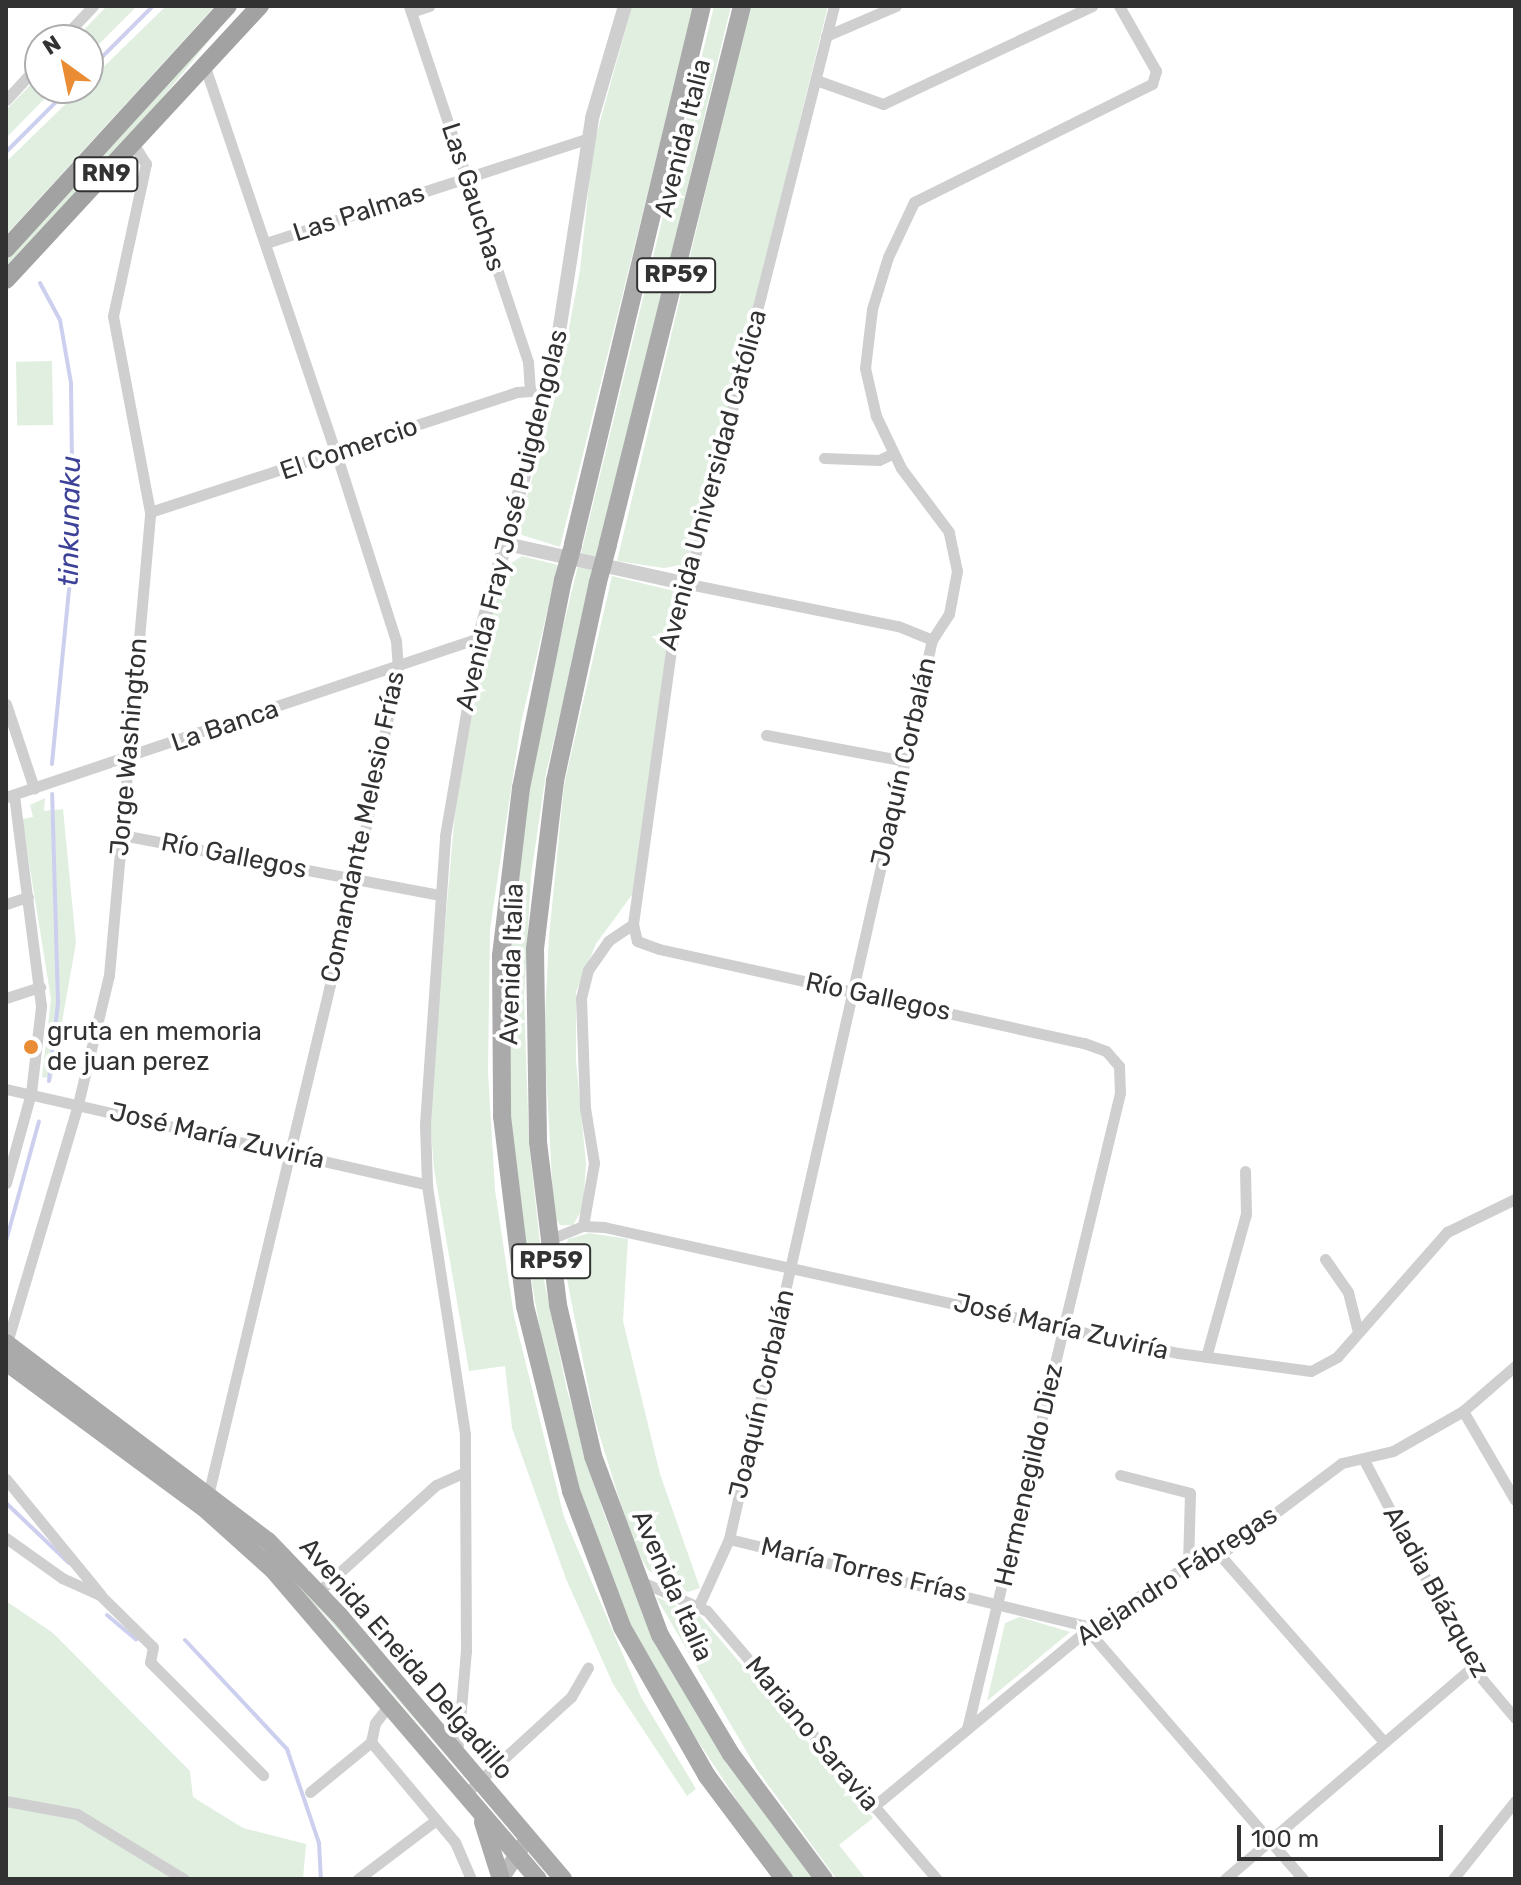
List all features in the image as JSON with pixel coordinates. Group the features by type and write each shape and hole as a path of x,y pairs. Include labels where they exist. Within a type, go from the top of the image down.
{"highway":[{"name":"RN9","path":"6,249 231,6"},
{"name":"RN9","path":"6,280 260,6"}],"main road":[{"name":"Avenida Italia","path":"702,6 563,580 521,788 501,956 502,1116 525,1306 571,1491 622,1627 707,1776 784,1879"},
{"name":"Avenida Italia","path":"742,6 569,705 540,883 534,1075 547,1240 580,1408 636,1580 660,1635 706,1716 824,1879"},
{"name":"Avenida Eneida Delgadillo","path":"6,1344 207,1500 273,1570 479,1812 524,1857 563,1879"},
{"name":"Avenida Eneida Delgadillo","path":"6,1362 268,1541 318,1592 478,1781 538,1879"},
{"path":"479,1812 501,1879 524,1857"}],"street":[{"path":"76,24 93,6"},
{"path":"231,6 244,25"},
{"path":"410,9 429,6"},
{"name":"Avenida Fray José Puigdengolas","path":"457,1755 466,1651 464,1419 427,1185 425,1124 440,895 455,761 479,638 548,390 589,138 625,6"},
{"name":"Avenida Universidad Católica","path":"633,924 643,878 665,665 834,6"},
{"path":"826,36 896,6"},
{"path":"816,80 876,103 890,102 1092,6"},
{"name":"Joaquín Corbalán","path":"699,1605 729,1539 932,640 949,614 957,571 955,543 892,454 868,390 866,344 872,309 906,211 922,197 1152,84 1156,71 1119,6"},
{"name":"Las Gauchas","path":"410,9 528,362 530,389"},
{"name":"Comandante Melesio Frías","path":"205,67 336,453 396,641 398,667 355,880 207,1500"},
{"path":"6,100 24,80"},
{"name":"Las Palmas","path":"266,243 589,138"},
{"name":"Jorge Washington","path":"6,1344 78,1104 107,991 150,512 113,316 146,164 134,145"},
{"name":"El Comercio","path":"150,512 530,389 548,390"},
{"path":"824,458 879,460 892,454"},
{"path":"506,544 898,626 932,640"},
{"name":"La Banca","path":"10,796 126,760 479,638"},
{"path":"6,704 34,788"},
{"path":"766,735 905,761"},
{"path":"6,1183 31,1093 40,987 10,796"},
{"name":"Río Gallegos","path":"122,835 440,895"},
{"path":"6,904 28,897"},
{"path":"547,1240 583,1226 594,1163 579,1009 588,970 608,941 633,924"},
{"name":"Río Gallegos","path":"633,924 637,941 659,949 1096,1046 1114,1058 1122,1077"},
{"path":"6,998 40,987"},
{"name":"Hermenegildo Diez","path":"1088,1629 1000,1601 1122,1077"},
{"name":"José María Zuviría","path":"6,1089 427,1185"},
{"path":"1206,1357 1246,1214 1245,1171"},
{"name":"José María Zuviría","path":"583,1226 792,1266 1064,1329 1206,1357 1311,1371 1331,1362 1357,1329 1447,1232 1515,1199"},
{"path":"1325,1259 1348,1292 1357,1329"},
{"name":"Alejandro Fábregas","path":"873,1807 1088,1629 1188,1565 1219,1554 1342,1463 1393,1451 1463,1411 1515,1366"},
{"path":"1463,1411 1515,1500"},
{"name":"Aladia Blázquez","path":"1364,1460 1472,1667 1515,1718"},
{"path":"318,1592 436,1485 463,1473"},
{"path":"1120,1475 1190,1493 1188,1565"},
{"path":"6,1479 100,1595 153,1647 150,1662 263,1775"},
{"path":"6,1538 62,1578 100,1595"},
{"name":"María Torres Frías","path":"729,1539 1000,1601"},
{"path":"1219,1554 1384,1742"},
{"name":"Mariano Saravia","path":"636,1580 699,1605 937,1879"},
{"path":"967,1729 1000,1601"},
{"path":"1088,1629 1303,1879"},
{"path":"1225,1879 1472,1667"},
{"path":"464,1795 571,1697 588,1668"},
{"path":"310,1792 371,1742 375,1723 389,1705"},
{"path":"371,1742 462,1854 471,1879"},
{"path":"6,1801 77,1814 184,1879"},
{"path":"1453,1879 1515,1801"},
{"path":"358,1879 436,1820"}],"green space":[{"path":"107,6 137,6 104,39 104,24 90,24"},
{"path":"166,6 215,6 6,235 6,162 66,104 104,104 104,66"},
{"path":"632,6 694,6 560,547 522,535 518,528 557,391 580,270 593,147"},
{"path":"714,6 731,6 546,773 531,876 524,997 529,1143 544,1280 567,1390 604,1514 649,1628 707,1731 814,1879 789,1879 643,1658 579,1493 549,1384 512,1164 508,958 515,865 540,722"},
{"path":"750,6 828,6 694,549 682,565 664,568 617,561"},
{"path":"221,26 133,134 6,271 6,258"},
{"path":"24,91 24,104 39,104 6,138 6,110"},
{"path":"52,361 53,425 17,426 16,362"},
{"path":"522,556 558,565 521,723 490,929 488,1072 495,1190 514,1316 564,1517 641,1697 696,1789 687,1796 613,1684 566,1579 512,1428 505,1366 469,1371 434,1169 429,1108 460,756 474,678 507,566"},
{"path":"612,576 674,591 634,892 596,944 576,992 576,1061 586,1163 583,1208 573,1225 560,1225 554,1216 544,1035 549,937 564,785"},
{"path":"45,798 44,811 63,809 76,943 52,1079 42,1077 51,999 22,819 33,817 30,805"},
{"path":"589,1233 628,1239 623,1321 660,1474 700,1588 688,1592 648,1570 632,1541 594,1417 563,1259 568,1239"},
{"path":"239,1524 327,1611 455,1766 324,1614 237,1527"},
{"path":"656,1597 699,1615 873,1818 839,1845 866,1879 835,1877 758,1771"},
{"path":"6,1601 53,1633 190,1771 193,1797 243,1828 306,1844 303,1879 6,1879"},
{"path":"1020,1617 1070,1632 987,1701 1005,1623"}],"waterway":[{"path":"104,55 153,6"},
{"path":"6,152 54,104"},
{"name":"tinkunaku","path":"40,283 60,320 71,383 73,549 52,764"},
{"name":"tinkunaku","path":"49,1081 58,1003 52,794"},
{"path":"6,1241 39,1121"},
{"path":"6,1503 69,1563"},
{"path":"107,1615 136,1639"},
{"path":"185,1640 287,1749 319,1843 321,1879"}],"place":[{"name":"gruta en memoria de juan perez","path":"31,1047"}]}
